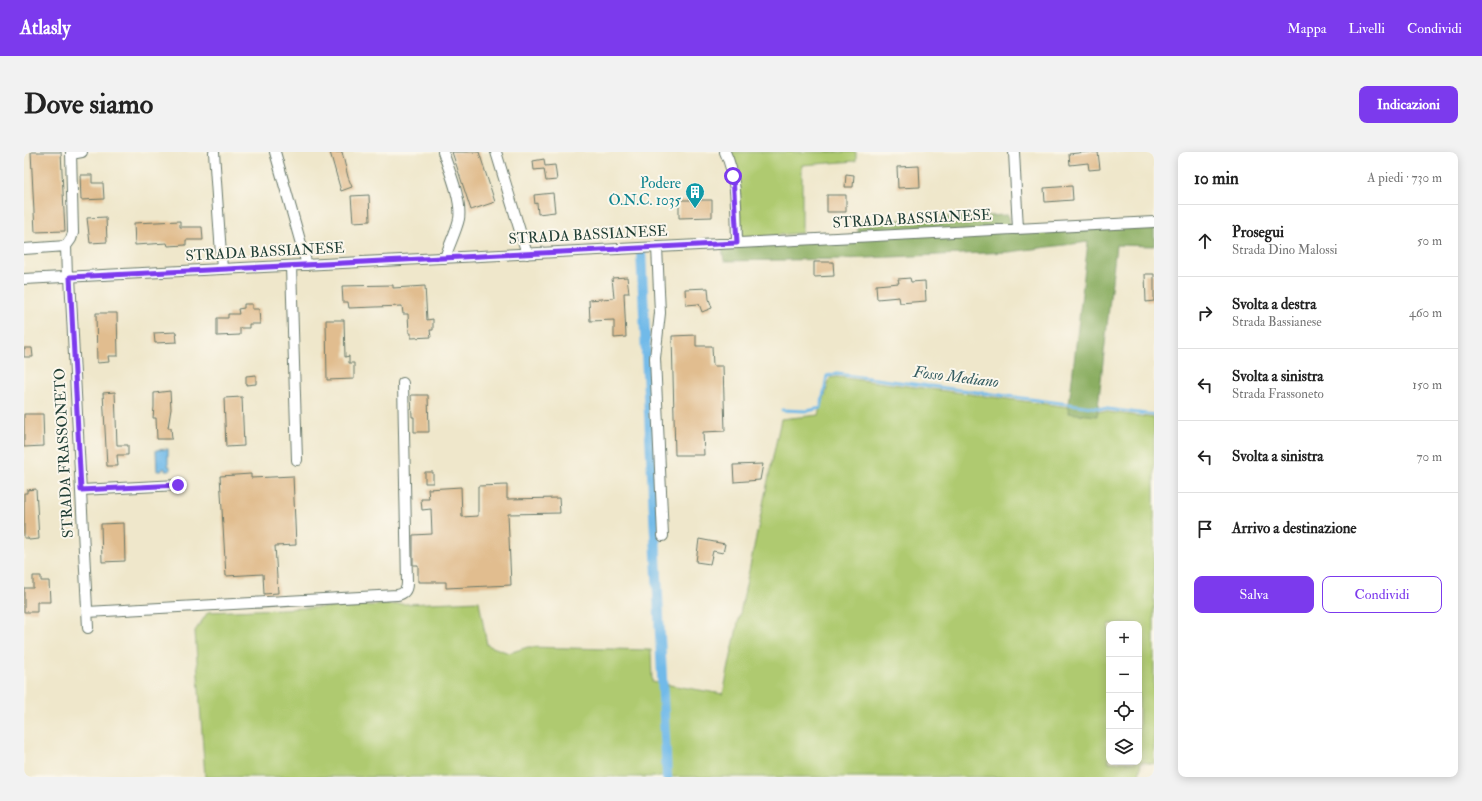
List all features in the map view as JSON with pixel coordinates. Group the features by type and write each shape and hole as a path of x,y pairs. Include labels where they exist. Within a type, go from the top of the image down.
{"street":[{"path":"71,153 82,152"},
{"path":"214,152 222,269"},
{"path":"275,152 306,265"},
{"path":"443,152 459,212 458,222 445,258"},
{"path":"496,152 527,254"},
{"path":"725,152 734,181 737,243"},
{"path":"1014,152 1018,229"},
{"name":"STRADA FRASSONETO","path":"71,153 72,233 71,239 66,246 69,277 88,628"},
{"name":"STRADA BASSIANESE","path":"24,279 1154,222"},
{"path":"24,248 66,246"},
{"path":"657,247 660,312 655,358 663,536"},
{"path":"291,266 297,460"},
{"path":"87,612 397,595 402,593 406,589 407,583 403,383"},
{"path":"81,490 178,485"}],"green space":[{"path":"730,152 856,152 856,161 802,165 802,233 742,238 735,165"},
{"path":"1007,215 1014,233 1154,226 1154,246 1116,245 1097,416 1068,413 1088,242 1009,252 842,259 724,261 722,247 858,240 858,222"},
{"path":"837,377 1154,418 1154,764 1142,762 1142,621 1106,621 1106,765 1141,765 1139,777 205,777 195,631 208,612 479,601 487,645 509,653 528,647 651,650 652,682 723,694 781,419 819,415 830,378"}],"water":[{"path":"168,449 168,466 170,466 170,471 165,471 165,468 162,469 162,471 157,471 156,450"}],"building":[{"path":"31,152 61,152 65,231 35,232"},
{"path":"330,152 342,152 352,187 341,191"},
{"path":"452,152 479,152 495,202 471,210"},
{"path":"1098,152 1100,169 1089,170 1088,163 1070,165 1069,154"},
{"path":"544,159 545,166 555,165 557,180 546,181 544,169 534,170 533,161"},
{"path":"919,166 920,187 898,188 897,167"},
{"path":"846,174 854,175 853,187 845,187"},
{"path":"80,175 92,175 92,183 103,183 104,199 81,200"},
{"path":"1072,186 1073,200 1045,202 1044,188"},
{"path":"553,193 555,212 538,214 537,203 535,204 534,195"},
{"path":"369,195 370,221 353,222 351,196"},
{"path":"827,195 846,195 846,212 827,212"},
{"name":"Podere O.N.C. 1035","path":"679,200 712,200 712,217 679,218"},
{"path":"106,217 107,242 90,243 87,218"},
{"path":"180,221 180,227 202,227 203,240 186,240 186,245 168,246 167,243 135,245 134,223"},
{"path":"814,262 833,262 834,276 814,277"},
{"path":"1145,274 1154,274 1154,301 1146,302"},
{"path":"627,277 629,293 624,293 626,337 614,338 614,320 590,321 589,300 614,298 612,278"},
{"path":"910,278 911,282 925,281 926,301 900,303 899,297 877,299 876,285 899,283 898,279"},
{"path":"393,285 393,288 425,286 427,320 433,319 433,330 430,330 431,337 411,338 411,333 409,333 408,314 403,314 402,306 349,308 348,302 343,302 342,286"},
{"path":"708,288 712,308 702,312 699,304 686,305 685,289"},
{"path":"244,304 252,304 252,309 259,309 260,324 249,324 249,328 240,328 240,335 217,336 217,318 228,318 228,314 239,314 238,309 244,308"},
{"path":"96,313 117,313 118,356 108,356 109,362 97,363"},
{"path":"326,320 344,320 345,357 349,356 349,363 354,363 354,379 327,380"},
{"path":"176,332 177,342 155,343 154,333"},
{"path":"696,335 696,346 712,346 713,366 723,366 725,431 703,432 704,455 675,455 672,336"},
{"path":"24,348 32,348 33,357 24,357"},
{"path":"256,375 256,384 246,385 246,376"},
{"path":"170,391 171,409 168,428 171,428 172,439 157,439 156,418 153,418 154,393"},
{"path":"115,392 117,445 128,445 128,455 117,455 118,466 107,466 103,393"},
{"path":"411,395 428,395 429,432 414,432 414,417 412,417"},
{"path":"242,397 244,446 226,447 224,398"},
{"path":"24,414 43,414 44,446 24,447"},
{"path":"763,464 760,480 734,482 733,465"},
{"path":"425,472 433,472 433,483 425,483"},
{"path":"251,474 251,478 293,476 296,545 275,546 278,593 264,594 263,574 226,576 220,476"},
{"path":"507,485 507,499 559,498 560,513 508,514 511,585 446,588 446,582 418,582 418,565 413,565 413,535 432,534 431,509 422,510 421,499 429,499 428,489 461,487 462,517 478,516 478,486"},
{"path":"36,489 39,539 29,540 28,538 24,538 24,493 27,493 27,490"},
{"path":"124,523 125,561 102,562 101,524"},
{"path":"699,539 725,544 723,553 713,551 710,564 696,562"},
{"path":"33,576 41,576 41,581 49,581 50,602 37,602 37,612 24,612 24,588 33,588"}],"waterway":[{"path":"641,252 667,777"},
{"name":"Fosso Mediano","path":"782,410 807,411 821,408 827,376 837,374 1154,415"}],"place":[{"name":"Podere O.N.C. 1035","path":"695,209"}],"route":[{"path":"178,485 81,490 70,277 737,243 733,176"}]}
